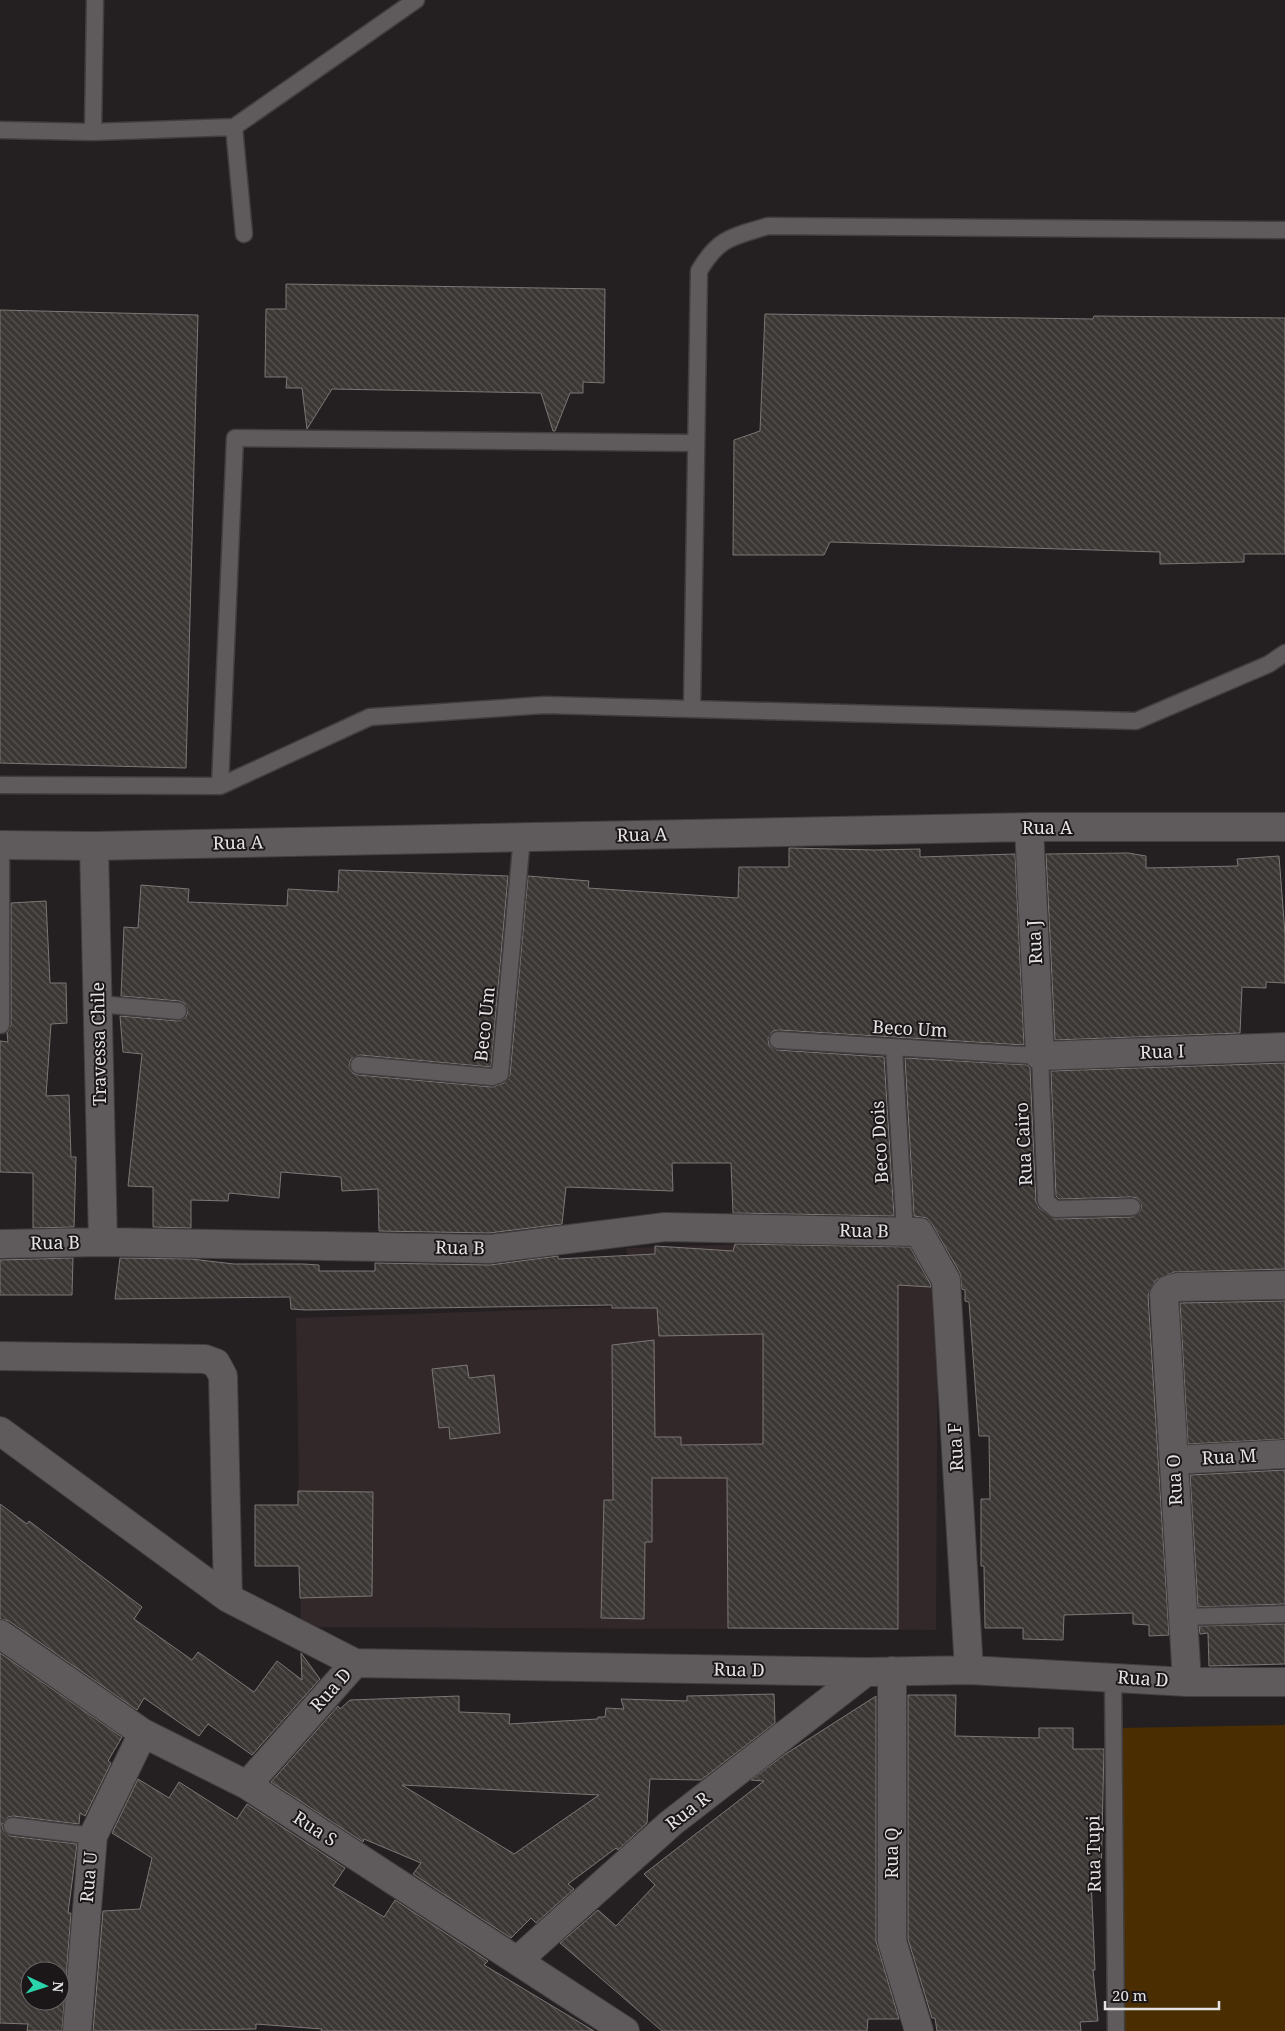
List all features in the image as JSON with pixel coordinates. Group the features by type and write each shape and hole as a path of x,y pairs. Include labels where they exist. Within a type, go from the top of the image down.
{"street":[{"name":"Rua A","path":"1,845 94,846 1029,828 1285,826"},
{"name":"Rua J","path":"1029,828 1040,1056"},
{"name":"Travessa Chile","path":"94,846 103,1242"},
{"name":"Rua I","path":"1040,1056 1285,1047"},
{"name":"Rua B","path":"0,1244 103,1242 490,1249 665,1227 912,1232"},
{"name":"Rua F","path":"912,1232 946,1280 969,1670"},
{"name":"Rua O","path":"1187,1682 1163,1303 1168,1290 1178,1287 1285,1285"},
{"path":"0,1356 205,1359 216,1363 223,1376 228,1598"},
{"path":"0,1431 228,1598 356,1663"},
{"name":"Rua M","path":"1174,1460 1285,1454"},
{"name":"Rua S","path":"1,1636 143,1734 247,1785 625,2031"},
{"name":"Rua D","path":"247,1785 356,1663 879,1672 969,1670 1113,1676 1187,1682 1285,1682"},
{"name":"Rua R","path":"518,1960 671,1824 879,1672"},
{"name":"Rua Q","path":"879,1672 892,1941 919,2031"},
{"name":"Rua U","path":"77,2031 92,1836 143,1734"}],"lane":[{"path":"93,132 95,0"},
{"path":"0,130 93,132 234,127 416,0"},
{"path":"234,127 244,234"},
{"path":"692,708 694,442 699,271 710,251 729,238 768,226 1285,230"},
{"path":"220,786 235,438 694,442"},
{"path":"0,785 220,786 370,717 545,705 1136,720 1269,664 1285,653"},
{"name":"Beco Um","path":"358,1065 492,1077 500,1074 522,837"},
{"path":"1,845 1,1025"},
{"path":"98,1004 178,1011"},
{"name":"Beco Um","path":"778,1040 894,1049 1040,1056"},
{"name":"Beco Dois","path":"894,1049 912,1232"},
{"name":"Rua Cairo","path":"1040,1056 1046,1201 1055,1209 1132,1207"},
{"path":"1182,1617 1285,1614"},
{"name":"Rua Tupi","path":"1113,1676 1116,2031"},
{"path":"12,1826 92,1836"},
{"path":"912,2031 919,2031"}],"shaded area":[{"path":"884,1240 923,1256 938,1279 936,1630 301,1627 296,1318 612,1307 629,1262 626,1248"},
{"path":"1285,1725 1285,2031 1123,2031 1117,1728"}],"building":[{"path":"286,284 605,289 604,383 583,382 583,393 570,393 555,431 553,431 541,393 332,389 307,429 302,388 286,388 287,377 265,377 266,309 286,309"},
{"path":"0,310 198,315 186,768 0,763"},
{"path":"765,314 1093,319 1094,316 1285,318 1285,554 1244,554 1244,562 1160,564 1160,552 830,542 824,555 733,555 734,440 760,431"},
{"path":"789,848 920,849 920,857 1015,854 1024,1045 779,1030 773,1031 768,1039 769,1045 777,1050 884,1057 894,1216 733,1213 731,1163 672,1163 673,1191 566,1187 562,1224 489,1233 379,1231 378,1189 342,1191 341,1177 281,1172 279,1198 229,1193 228,1201 191,1200 191,1228 153,1227 153,1187 128,1186 142,1054 123,1052 120,1016 178,1021 186,1017 188,1011 184,1003 179,1001 121,996 124,927 138,928 141,885 189,889 188,902 287,906 288,889 338,892 339,870 508,876 491,1067 360,1055 351,1059 349,1065 353,1073 358,1075 492,1087 504,1083 510,1075 528,876 589,881 588,888 738,898 739,867 789,867"},
{"path":"1128,853 1146,856 1146,868 1238,866 1237,859 1279,856 1285,934 1285,983 1266,982 1266,988 1242,987 1240,1033 1055,1040 1046,854"},
{"path":"46,901 50,983 66,983 67,1023 51,1024 46,1096 69,1095 71,1157 76,1157 74,1227 33,1228 33,1173 0,1172 0,1041 8,1042 7,1033 11,1025 11,903"},
{"path":"905,1058 1028,1065 1030,1068 1036,1202 1039,1208 1055,1219 1132,1217 1140,1212 1142,1206 1137,1198 1132,1197 1059,1199 1056,1196 1051,1071 1285,1063 1285,1269 1174,1272 1156,1280 1148,1295 1169,1635 1149,1636 1149,1625 1133,1624 1133,1613 1064,1615 1063,1640 1023,1639 1023,1628 985,1628 984,1566 981,1566 981,1499 990,1499 989,1436 979,1436 969,1302 965,1301 965,1290 962,1289 960,1273 932,1224 927,1218 914,1216"},
{"path":"735,1244 910,1247 931,1285 931,1287 898,1285 898,1629 728,1628 727,1478 652,1478 652,1542 645,1542 644,1619 601,1618 604,1500 613,1500 612,1345 654,1340 655,1437 681,1437 681,1445 763,1444 763,1334 659,1336 657,1308 612,1308 612,1305 305,1310 291,1309 290,1297 115,1299 120,1258 191,1259 234,1264 303,1264 319,1265 319,1271 375,1271 375,1263 490,1265 558,1256 558,1259 655,1254 655,1246 733,1251"},
{"path":"73,1258 72,1295 0,1295 0,1260"},
{"path":"1285,1301 1285,1439 1188,1444 1180,1303"},
{"path":"467,1365 469,1378 494,1375 500,1433 450,1439 449,1427 439,1428 432,1369"},
{"path":"1285,1470 1285,1604 1198,1607 1190,1475"},
{"path":"298,1491 373,1492 372,1596 300,1598 299,1566 255,1566 255,1505 298,1505"},
{"path":"0,1504 27,1524 29,1521 142,1607 134,1619 192,1660 198,1652 254,1692 277,1661 302,1680 301,1653 320,1679 252,1755 208,1724 199,1736 144,1698 137,1710 9,1621 0,1619"},
{"path":"1285,1624 1285,1664 1209,1666 1208,1633 1200,1634 1199,1626"},
{"path":"0,1653 122,1737 108,1761 111,1763 85,1816 80,1813 79,1824 13,1816 8,1817 2,1824 3,1830 10,1836 77,1844 68,1913 71,1913 67,1961 20,1961 20,2011 64,2011 62,2031 27,2031 28,2024 0,2023"},
{"path":"774,1694 775,1723 701,1780 650,1779 647,1823 618,1850 616,1848 568,1884 574,1889 536,1923 531,1918 511,1938 413,1874 421,1863 364,1839 363,1842 271,1782 338,1706 340,1709 350,1700 459,1696 459,1712 510,1714 509,1724 598,1719 598,1717 605,1717 606,1708 624,1709 621,1699 687,1701 687,1696","holes":["402,1785 599,1795 514,1854"]},
{"path":"908,1695 956,1695 955,1736 1039,1738 1039,1728 1073,1728 1073,1749 1104,1749 1101,1879 1091,1878 1095,1970 1093,1970 1098,2021 1080,2022 1081,2031 937,2031 935,2018 932,2018 908,1939"},
{"path":"876,1696 876,1941 899,2019 868,2019 867,2031 662,2031 560,1943 598,1910 616,1926 655,1885 644,1874 764,1781 751,1780 784,1755"},
{"path":"138,1779 169,1798 179,1782 237,1819 247,1804 345,1868 333,1886 384,1917 395,1900 488,1961 484,1965 594,2031 321,2031 322,2029 256,2024 256,2029 93,2031 103,1911 140,1909 152,1858 112,1833"}]}
